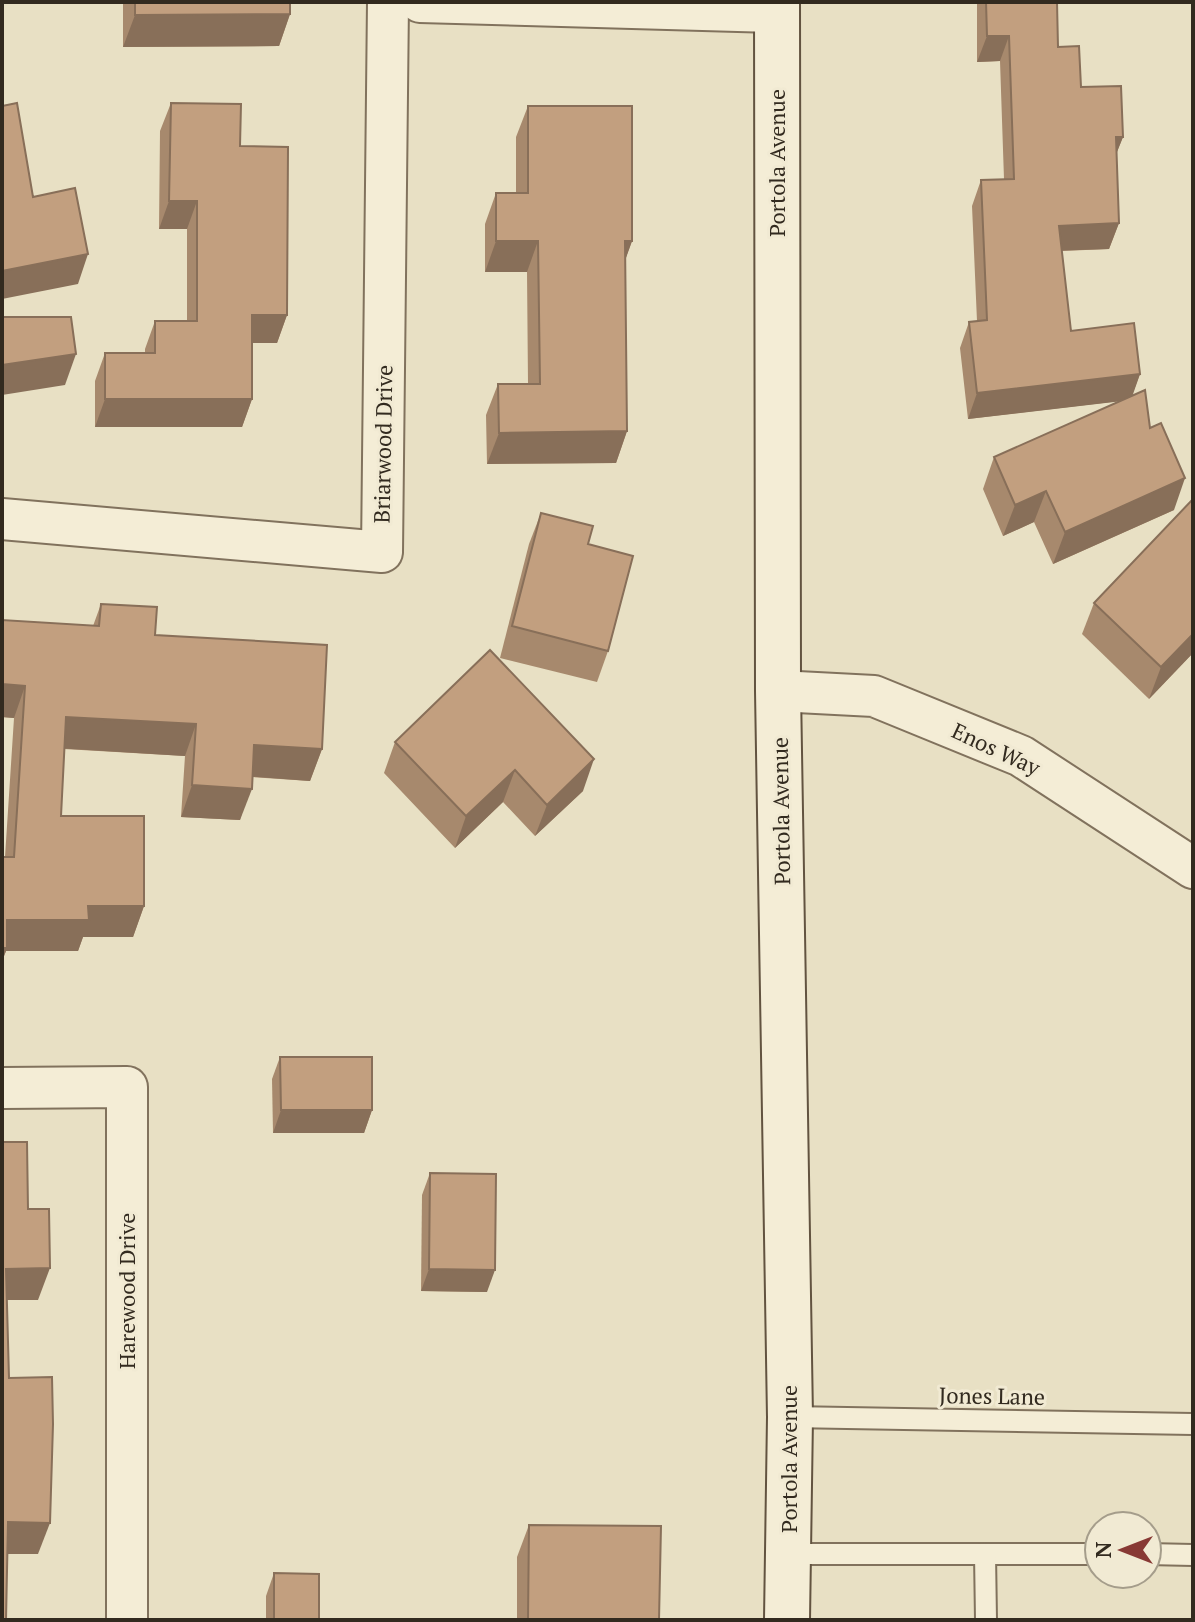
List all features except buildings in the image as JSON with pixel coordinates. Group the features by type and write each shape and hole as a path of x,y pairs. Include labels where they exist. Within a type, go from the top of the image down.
{"main road":[{"name":"Portola Avenue","path":"777,7 778,691 790,1417 787,1620"}],"street":[{"name":"Briarwood Drive","path":"2,519 382,552 388,2"},
{"path":"420,2 777,7"},
{"name":"Enos Way","path":"778,691 874,696 1021,756 1193,868"},
{"name":"Harewood Drive","path":"2,1088 127,1087 127,1620"}],"lane":[{"name":"Jones Lane","path":"790,1417 1193,1424"},
{"path":"788,1554 1083,1554"},
{"path":"985,1554 986,1620"},
{"path":"1163,1554 1193,1555"}]}
